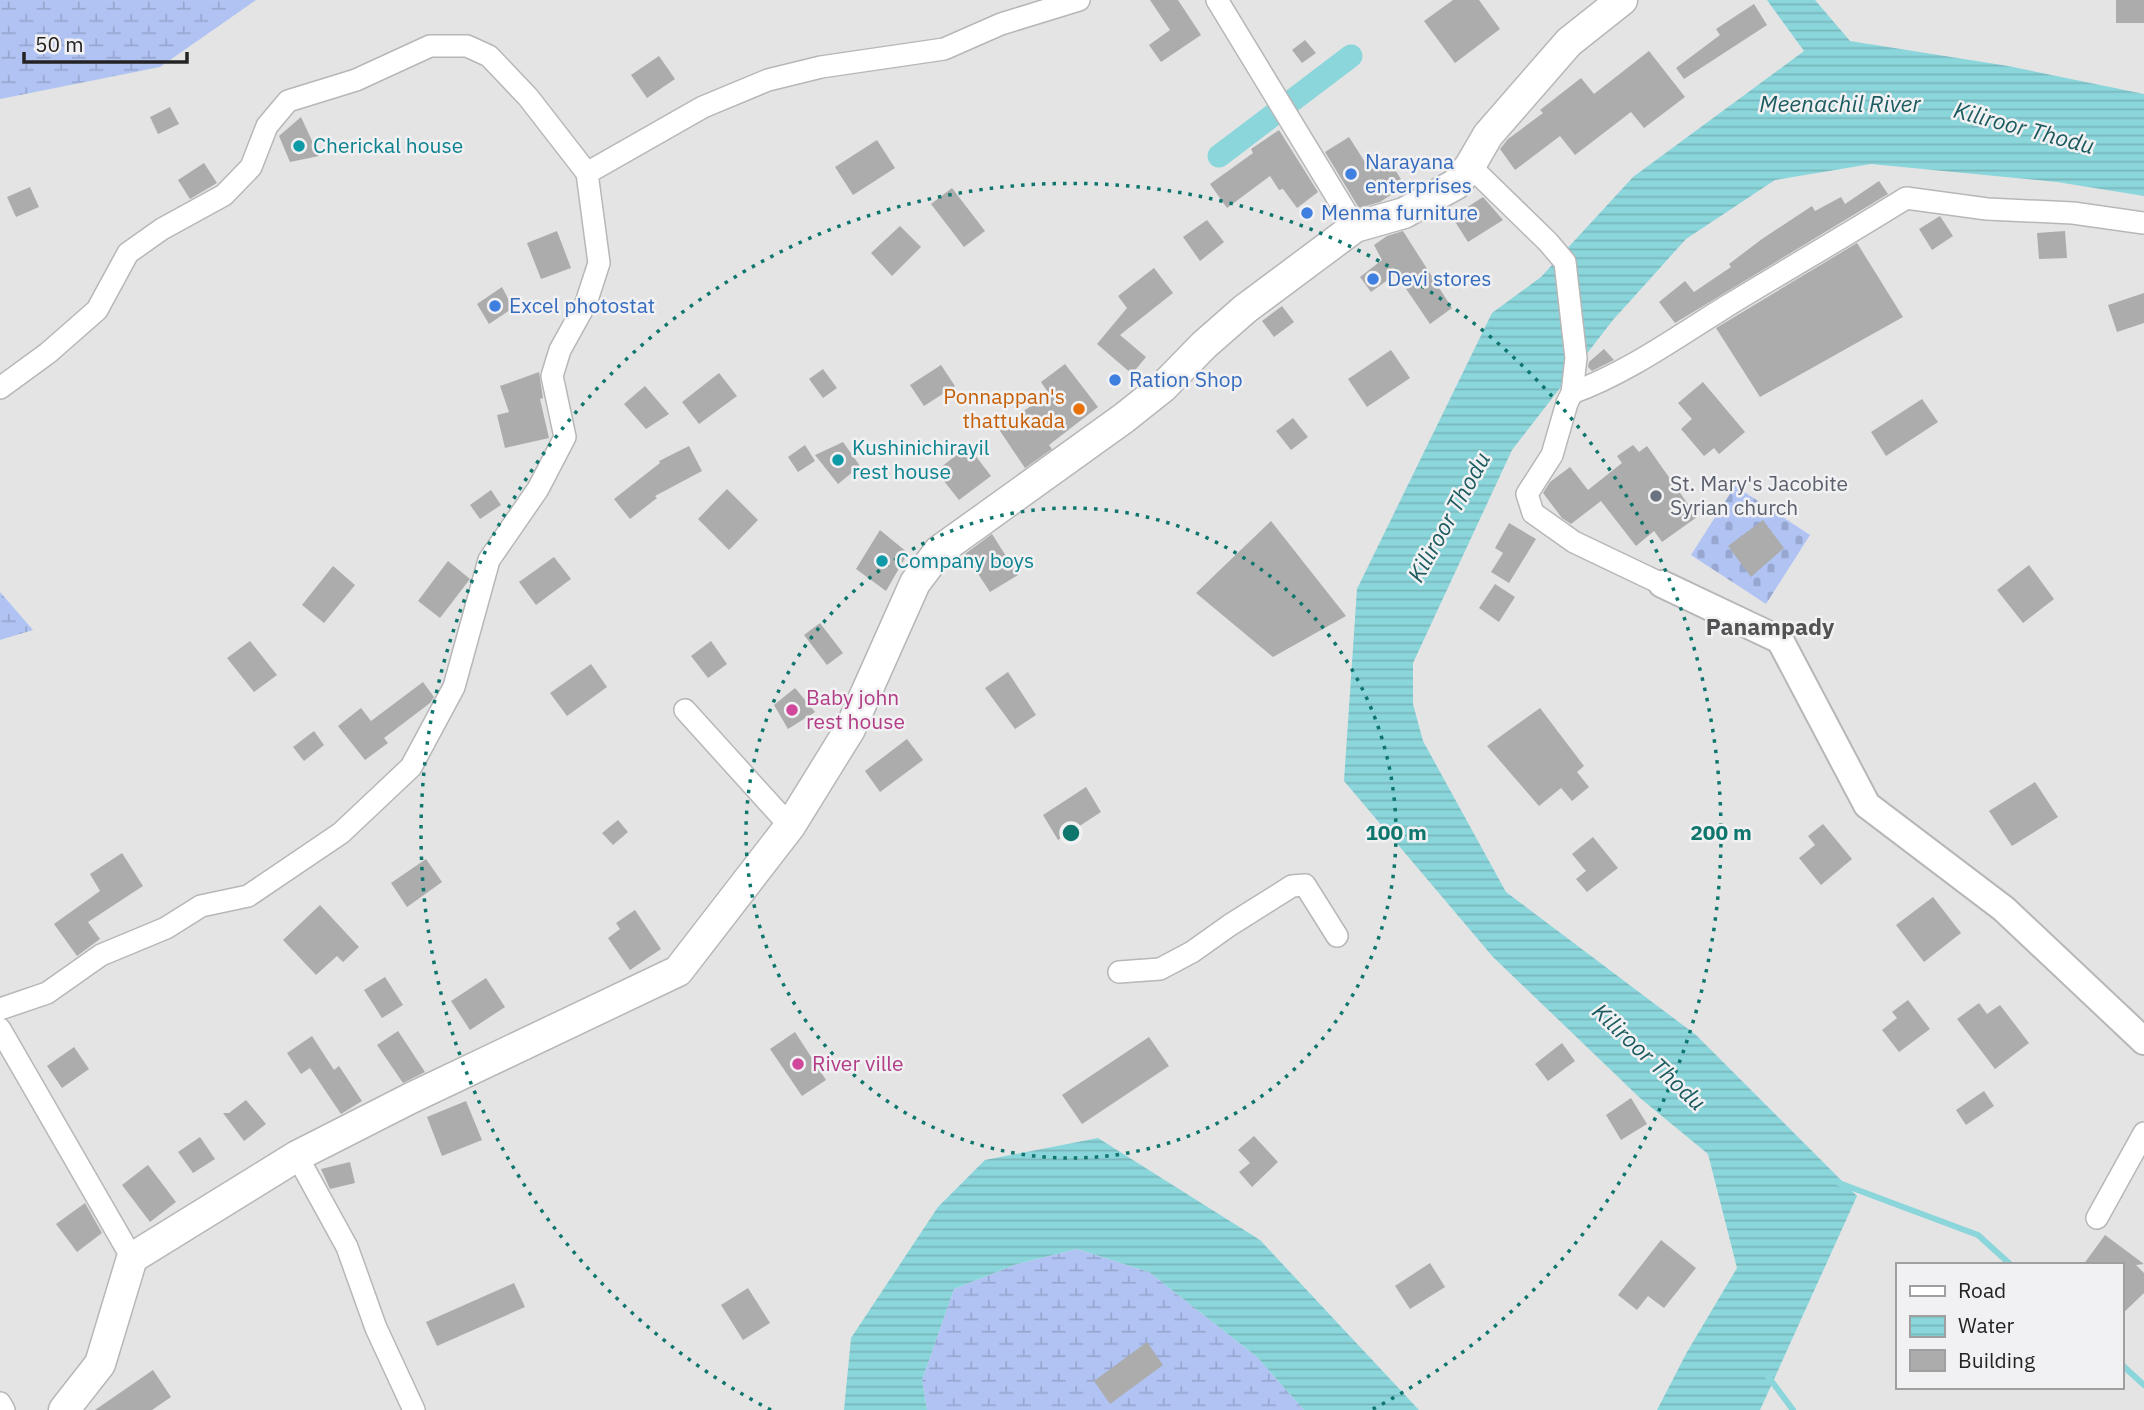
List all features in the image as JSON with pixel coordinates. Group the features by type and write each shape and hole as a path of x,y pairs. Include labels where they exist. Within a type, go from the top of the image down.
{"main road":[{"path":"64,1410 100,1364 132,1258 297,1156 411,1098 678,971 790,826 849,729 915,583 939,551 1124,418 1163,387 1204,345 1245,309 1355,227 1404,214 1456,184 1488,135 1569,42 1622,0"}],"street":[{"path":"587,173 703,107 768,80 821,67 944,49 1001,24 1079,0"},
{"path":"1217,0 1355,227"},
{"path":"0,388 48,353 97,310 128,253 162,229 224,195 251,167 267,126 288,101 356,80 430,46 467,46 489,56 528,97 587,173 599,262 586,303 560,350 552,376 565,437 538,489 489,560 454,687 411,766 341,833 248,896 201,906 166,928 101,955 47,993 0,1009"},
{"path":"1470,166 1565,262 1576,358 1572,386 1552,455 1527,494 1533,513 1574,542 1780,640 1867,805 2004,909 2144,1041"},
{"path":"1572,386 1590,386 1635,362 1906,198 1987,209 2073,213 2144,223"},
{"path":"685,709 790,826"},
{"path":"1119,972 1160,969 1192,952 1292,886 1305,886 1337,936"},
{"path":"0,1029 132,1258"},
{"path":"2097,1218 2144,1133"},
{"path":"297,1156 347,1247 376,1328 414,1410"},
{"path":"0,1403 4,1410"}],"green space":[{"path":"0,0 256,0 160,67 0,99"},
{"path":"1735,486 1810,535 1766,604 1691,555"},
{"path":"0,592 33,630 0,640"},
{"path":"1077,1249 1149,1272 1257,1357 1304,1410 927,1410 922,1380 954,1289 1017,1264"}],"water":[{"name":"Meenachil River","path":"1767,0 1815,0 1850,41 2008,66 2144,94 2144,196 2057,182 1871,164 1775,180 1686,239 1613,320 1512,450 1413,663 1413,704 1423,741 1506,892 1696,1035 1857,1196 1760,1410 1657,1410 1687,1352 1737,1268 1708,1154 1640,1098 1493,957 1344,781 1357,589 1492,313 1541,277 1633,177 1804,51"},
{"path":"1098,1138 1260,1240 1419,1410 1304,1410 1257,1357 1149,1272 1077,1249 1017,1264 954,1289 922,1380 927,1410 844,1410 851,1338 938,1207 985,1160"}],"building":[{"path":"1150,0 1178,0 1201,35 1161,62 1149,45 1170,30"},
{"path":"1453,0 1479,0 1500,29 1455,63 1424,21"},
{"path":"2116,0 2144,0 2144,23 2116,23"},
{"path":"1754,4 1767,25 1684,79 1676,68 1720,35 1716,29"},
{"path":"1305,40 1316,53 1302,63 1292,50"},
{"path":"1649,51 1685,97 1644,128 1631,112 1575,155 1560,136 1515,170 1500,149 1508,139 1543,113 1540,110 1581,78 1594,94"},
{"path":"659,56 675,79 647,98 631,75"},
{"path":"170,107 179,124 158,134 150,117"},
{"name":"Cherickal house","path":"301,117 319,156 290,162 279,136"},
{"path":"1279,130 1318,192 1297,208 1283,189 1279,190 1270,176 1227,208 1210,184 1253,153 1251,149"},
{"path":"1349,137 1370,170 1388,158 1405,186 1380,202 1359,208 1325,152"},
{"path":"877,140 895,168 853,195 835,167"},
{"path":"204,163 217,183 190,199 178,180"},
{"path":"1879,181 1888,194 1675,323 1659,302 1685,281 1694,292 1731,267 1729,264 1762,239 1812,206 1815,211 1841,197 1845,204"},
{"path":"30,187 39,207 16,217 7,197"},
{"path":"952,188 985,231 964,247 931,204"},
{"path":"1483,197 1503,220 1468,242 1452,217"},
{"path":"1940,216 1953,236 1932,250 1919,229"},
{"path":"1207,220 1224,242 1200,261 1183,237"},
{"path":"900,226 921,247 892,276 871,253"},
{"path":"557,231 571,268 541,279 527,243"},
{"path":"1403,231 1452,308 1430,324 1396,274 1371,292 1360,277 1382,260 1374,245 1387,236"},
{"path":"2065,231 2067,258 2039,259 2037,233"},
{"path":"1857,243 1903,317 1760,397 1716,328"},
{"path":"1154,268 1173,293 1120,335 1146,357 1132,374 1097,344 1127,308 1118,296"},
{"name":"Excel photostat","path":"502,287 513,308 489,324 477,304"},
{"path":"2144,293 2144,323 2117,332 2108,305"},
{"path":"1282,306 1294,322 1274,337 1262,321"},
{"path":"1604,349 1614,360 1592,371 1588,367 1589,362"},
{"path":"1391,350 1410,378 1367,407 1348,379"},
{"path":"1065,364 1098,407 1049,445 1052,449 1025,468 998,428 1049,394 1041,382"},
{"path":"941,365 955,386 924,406 910,385"},
{"path":"823,369 837,388 823,398 809,379"},
{"path":"539,372 543,398 540,399 549,438 505,448 497,415 509,412 500,386"},
{"path":"719,373 737,396 699,424 682,402"},
{"path":"1703,382 1745,432 1719,454 1714,448 1704,456 1681,429 1692,419 1678,403"},
{"path":"645,386 669,414 646,429 624,404"},
{"path":"1922,399 1938,422 1886,456 1871,432"},
{"path":"1293,418 1308,437 1291,450 1276,431"},
{"name":"Kushinichirayil rest house","path":"843,442 860,466 838,484 815,455"},
{"path":"805,445 815,461 798,472 788,457"},
{"path":"1633,445 1639,452 1647,446 1697,517 1662,542 1654,531 1636,546 1601,501 1571,524 1562,518 1543,493 1550,482 1570,467 1588,490 1622,463 1617,456"},
{"path":"689,446 702,471 655,496 657,498 630,519 614,499 660,463 659,461"},
{"path":"968,446 991,476 959,500 936,471"},
{"path":"727,489 758,520 729,550 698,519"},
{"path":"491,490 501,505 480,519 470,505"},
{"path":"1763,520 1784,548 1751,577 1728,546"},
{"path":"1271,521 1346,616 1273,657 1196,593"},
{"path":"1509,523 1536,539 1509,583 1491,572 1503,553 1495,548"},
{"name":"Company boys","path":"880,530 908,553 886,591 856,569"},
{"path":"992,534 1018,575 990,592 965,554"},
{"path":"554,557 571,579 536,605 519,582"},
{"path":"448,561 470,579 440,618 418,601"},
{"path":"2029,565 2054,599 2023,623 1997,590"},
{"path":"333,566 355,585 324,623 302,605"},
{"path":"1495,584 1515,597 1499,622 1479,608"},
{"path":"820,623 843,653 827,665 804,635"},
{"path":"250,641 277,675 254,692 227,658"},
{"path":"711,641 727,664 708,678 691,656"},
{"path":"591,664 607,687 567,716 550,693"},
{"path":"1008,672 1036,715 1015,729 985,688"},
{"path":"423,682 434,697 430,703 384,738 388,743 365,760 338,726 361,708 371,721"},
{"path":"795,688 815,712 788,729 774,705"},
{"path":"1540,708 1584,766 1577,772 1589,787 1572,801 1561,788 1539,806 1487,746"},
{"path":"314,731 324,745 304,761 293,747"},
{"path":"907,739 923,760 880,792 865,771"},
{"path":"2035,782 2058,817 2012,846 1989,811"},
{"path":"1086,787 1101,812 1058,840 1043,815"},
{"path":"618,820 628,832 613,845 602,833"},
{"path":"1823,824 1852,859 1821,885 1799,858 1815,845 1808,836"},
{"path":"1593,837 1618,868 1587,892 1576,879 1586,871 1572,854"},
{"path":"122,853 143,886 88,922 100,939 77,956 54,924 100,891 90,874"},
{"path":"426,859 442,882 407,907 391,883"},
{"path":"1933,897 1961,933 1924,962 1896,925"},
{"path":"320,905 359,947 343,962 337,956 316,975 283,940"},
{"path":"635,910 661,949 630,970 608,938 620,929 616,923"},
{"path":"385,977 403,1005 382,1018 364,990"},
{"path":"486,978 505,1007 470,1030 451,1001"},
{"path":"1908,1000 1930,1029 1899,1052 1882,1030 1897,1018 1892,1012"},
{"path":"1979,1003 1987,1014 2000,1005 2029,1043 1995,1069 1957,1019"},
{"path":"398,1031 425,1072 403,1083 377,1045"},
{"name":"River ville","path":"795,1032 826,1080 802,1096 770,1049"},
{"path":"312,1036 334,1070 339,1066 362,1101 341,1114 310,1068 301,1074 287,1053"},
{"path":"1149,1037 1169,1066 1082,1124 1062,1095"},
{"path":"1562,1043 1575,1061 1548,1081 1535,1064"},
{"path":"74,1047 89,1069 62,1088 47,1066"},
{"path":"1984,1091 1994,1106 1966,1125 1956,1110"},
{"path":"1631,1098 1647,1124 1621,1140 1606,1115"},
{"path":"246,1100 266,1124 244,1141 223,1113 229,1113"},
{"path":"466,1101 482,1140 442,1156 427,1117"},
{"path":"1254,1136 1278,1162 1252,1187 1239,1172 1250,1163 1238,1150"},
{"path":"200,1137 215,1159 193,1173 178,1152"},
{"path":"350,1162 355,1183 330,1189 321,1169"},
{"path":"148,1165 176,1202 150,1222 122,1185"},
{"path":"85,1203 102,1233 77,1252 56,1224"},
{"path":"2105,1235 2144,1264 2136,1265 2144,1273 2144,1293 2123,1313 2123,1263 2084,1263"},
{"path":"1661,1240 1696,1268 1664,1308 1648,1296 1637,1310 1618,1295"},
{"path":"1430,1263 1445,1287 1410,1309 1395,1286"},
{"path":"514,1283 525,1307 437,1346 426,1322"},
{"path":"748,1288 770,1323 743,1340 721,1305"},
{"path":"1147,1342 1163,1365 1110,1404 1094,1381"},
{"path":"153,1370 171,1397 152,1410 95,1410"}],"waterway":[{"path":"1219,156 1351,56"},
{"path":"1839,1183 1978,1235 2009,1263"},
{"path":"2123,1366 2144,1385"},
{"path":"1767,1375 1793,1410"}],"place":[{"name":"Cherickal house","path":"299,146"},
{"name":"Narayana enterprises","path":"1351,174"},
{"name":"Menma furniture","path":"1307,213"},
{"name":"Devi stores","path":"1373,279"},
{"name":"Excel photostat","path":"495,306"},
{"name":"Ration Shop","path":"1115,380"},
{"name":"Ponnappan's thattukada","path":"1079,409"},
{"name":"Kushinichirayil rest house","path":"838,460"},
{"name":"St. Mary's Jacobite Syrian church","path":"1656,496"},
{"name":"Company boys","path":"882,561"},
{"name":"Baby john rest house","path":"792,710"},
{"name":"River ville","path":"798,1064"}],"district":[{"name":"Panampady","path":"1770,627"}],"water label":[{"name":"Kiliroor Thodu","path":"2024,128"},
{"name":"Kiliroor Thodu","path":"1449,517"},
{"name":"Kiliroor Thodu","path":"1649,1057"}]}
